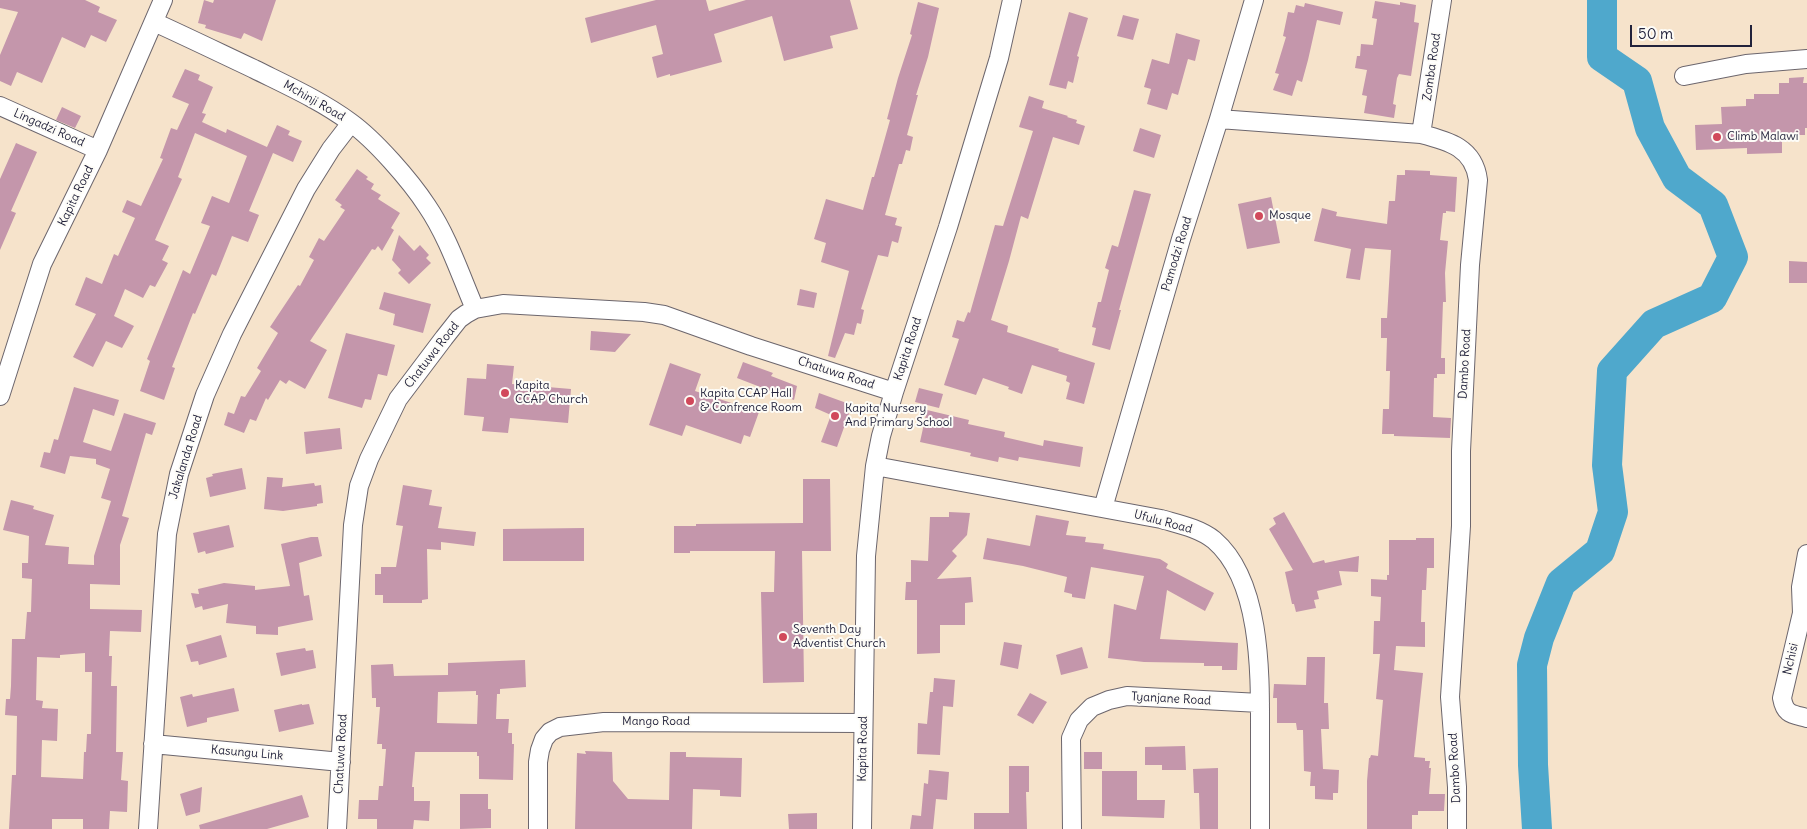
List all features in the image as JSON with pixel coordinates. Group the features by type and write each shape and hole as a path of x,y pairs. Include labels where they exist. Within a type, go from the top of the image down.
{"street":[{"name":"Kapita Road","path":"862,829 866,556 880,436 948,227 999,58 1012,0"},
{"name":"Pamodzi Road","path":"1103,508 1181,239 1254,0"},
{"name":"Zomba Road","path":"1422,134 1442,0"},
{"name":"Kapita Road","path":"0,396 42,264 98,150 157,7"},
{"name":"Mchinji Road","path":"157,7 280,82 328,107 351,123 371,141 427,205 444,234 475,309"},
{"path":"1684,76 1746,64 1807,59"},
{"name":"Lingadzi Road","path":"0,106 98,150"},
{"name":"Dambo Road","path":"1219,119 1422,134 1444,140 1458,147 1469,157 1476,168 1478,180 1470,265 1461,451 1460,526 1450,697 1457,787 1457,829"},
{"name":"Jakalanda Road","path":"148,829 167,534 179,474 205,395 232,334 306,189 330,149 351,123"},
{"name":"Chatuwa Road","path":"337,829 353,526 359,486 369,459 398,399 459,320 475,309 503,304 634,311 664,315 894,392"},
{"name":"Ufulu Road","path":"875,466 1161,519 1190,527 1213,539 1230,558 1241,579 1254,623 1258,648 1260,703 1260,829"},
{"name":"Nchisi","path":"1807,554 1801,587 1802,613 1782,698 1783,708 1789,714 1807,718"},
{"name":"Tyanjane Road","path":"1072,829 1071,738 1079,720 1092,707 1126,696 1260,703"},
{"name":"Mango Road","path":"538,829 538,762 540,750 544,739 550,732 560,727 604,722 863,723"},
{"name":"Kasungu Link","path":"153,744 341,762"}],"building":[{"path":"0,0 85,0 100,7 98,12 117,20 106,42 91,35 85,48 62,37 42,83 17,72 11,86 0,81 0,55 18,12 0,8"},
{"path":"204,0 213,3 214,0 276,0 262,41 244,33 241,39 205,28 206,25 198,23"},
{"path":"656,0 706,0 709,11 746,0 850,0 858,29 830,36 833,48 784,61 772,16 714,34 722,62 657,78 652,57 663,54 656,25 591,43 585,18"},
{"path":"1375,1 1400,5 1400,2 1416,5 1414,22 1419,23 1411,76 1399,74 1397,78 1393,104 1396,105 1394,118 1364,113 1367,96 1362,95 1367,70 1355,68 1357,56 1360,56 1361,44 1373,45 1377,19 1372,18"},
{"path":"918,2 939,8 907,135 913,137 910,151 906,150 902,164 899,164 885,215 897,218 895,225 902,227 898,243 892,241 888,257 878,255 861,309 864,310 861,324 857,323 854,335 845,333 835,358 828,356 849,271 821,262 826,243 814,239 826,199 863,210 890,120 887,119 912,35 910,34"},
{"path":"1305,3 1343,12 1340,25 1317,20 1302,82 1297,80 1292,96 1273,90 1279,74 1275,73 1286,37 1283,36 1288,12 1294,13 1296,5 1304,7"},
{"path":"1069,12 1088,18 1077,56 1079,57 1073,83 1068,81 1066,89 1049,85"},
{"path":"1123,15 1139,19 1133,40 1117,36"},
{"path":"1176,33 1200,40 1195,61 1188,59 1178,95 1172,93 1167,110 1147,104 1151,89 1144,87 1152,59 1169,64"},
{"path":"185,69 200,75 198,80 213,87 202,113 206,114 202,122 226,133 227,129 267,147 277,125 290,131 288,135 302,141 293,162 273,153 249,211 259,215 248,242 232,236 216,276 212,274 195,314 193,313 172,367 175,368 164,400 140,391 150,361 147,359 183,270 190,274 210,226 201,223 212,196 229,203 247,156 195,133 178,177 182,179 155,240 169,246 162,260 168,263 155,287 150,285 143,298 125,289 114,316 134,326 122,348 106,341 93,367 73,357 96,314 75,305 86,277 102,284 114,254 118,256 135,218 122,212 127,200 141,206 163,159 160,158 171,128 177,130 189,104 172,97"},
{"path":"1804,77 1803,83 1807,83 1807,128 1805,128 1805,135 1782,135 1782,153 1747,154 1747,148 1696,150 1695,125 1722,124 1721,107 1746,106 1746,99 1754,99 1754,94 1779,94 1779,83 1789,83 1789,78"},
{"path":"1029,96 1044,101 1042,108 1068,116 1077,120 1076,123 1085,126 1079,145 1053,137 1028,219 1021,216 991,320 1008,326 1007,332 1095,363 1084,404 1066,399 1070,383 1066,381 1067,376 1032,365 1022,394 1008,389 1009,387 983,378 976,395 944,385 959,339 952,337 957,320 964,322 968,312 970,313 995,225 1003,226 1033,131 1019,127"},
{"path":"62,107 81,116 75,128 56,120"},
{"path":"1140,128 1161,135 1154,158 1133,151"},
{"path":"16,143 37,152 11,211 16,213 0,250 0,179"},
{"path":"357,169 368,177 366,179 374,184 371,189 381,195 378,199 400,213 391,228 394,230 382,251 378,246 375,250 372,249 310,341 327,350 305,389 289,380 286,384 280,380 268,400 266,398 256,421 250,419 244,433 224,425 228,412 234,414 241,396 245,397 261,371 257,368 278,333 270,327 298,285 300,286 314,260 309,257 319,238 324,241 345,210 335,200"},
{"path":"1405,170 1430,171 1430,175 1457,177 1455,212 1446,211 1446,213 1443,213 1440,240 1448,241 1445,273 1446,302 1443,302 1441,358 1445,358 1445,374 1437,374 1437,378 1434,378 1433,417 1451,418 1450,438 1382,434 1383,409 1389,409 1390,371 1386,371 1387,338 1381,338 1381,318 1387,318 1391,250 1365,248 1360,280 1346,278 1351,249 1314,241 1322,208 1337,212 1336,216 1387,224 1389,201 1395,201 1397,175 1405,175"},
{"path":"1134,190 1151,194 1110,350 1092,345 1096,328 1092,327 1109,270 1105,268 1112,245 1118,247"},
{"path":"1271,197 1280,243 1247,249 1238,204"},
{"path":"399,235 414,251 420,245 429,255 426,258 431,263 409,284 398,273 401,270 392,260"},
{"path":"1789,261 1807,262 1807,283 1789,283"},
{"path":"800,289 817,293 814,308 797,305"},
{"path":"384,292 431,304 423,333 393,325 395,314 379,309"},
{"path":"591,331 631,334 615,352 590,350"},
{"path":"346,333 395,345 387,376 378,374 371,400 365,399 362,408 328,398"},
{"path":"743,362 773,373 771,376 797,386 794,400 737,378"},
{"name":"Kapita CCAP Hall & Confrence Room","path":"670,363 701,374 695,391 759,412 750,437 744,435 741,444 686,425 682,436 649,425"},
{"path":"487,364 514,366 512,384 571,389 568,423 510,418 508,433 482,431 484,417 464,415 467,378 486,379"},
{"path":"74,387 119,400 114,416 93,409 83,442 111,451 124,413 156,423 152,435 146,433 122,516 129,518 120,545 120,585 90,584 90,609 142,610 141,632 110,631 109,656 112,656 111,686 117,686 116,752 123,752 121,780 128,781 127,812 110,811 109,829 83,829 83,819 52,819 52,829 9,829 12,775 16,775 17,716 5,715 6,699 10,699 12,639 25,639 27,612 31,612 32,579 22,578 22,563 28,563 29,536 3,530 11,500 34,506 33,509 54,515 45,545 69,547 68,564 94,565 94,556 111,501 101,498 110,469 96,464 96,459 70,456 65,474 40,467 44,452 50,453 54,439 58,440","holes":["85,653 85,672 92,672 91,734 87,734 83,779 41,777 42,740 57,741 58,709 42,708 43,701 36,700 37,657 60,658 60,655"]},
{"path":"919,388 943,394 939,408 915,402"},
{"path":"819,393 852,405 837,447 821,442 831,415 815,408"},
{"path":"927,410 969,420 968,424 1005,432 1004,437 1043,446 1044,440 1083,447 1080,467 1019,457 1018,461 999,457 998,462 970,456 971,453 920,442"},
{"path":"340,428 342,449 306,454 304,432"},
{"path":"242,468 246,489 210,497 206,478 213,476 212,474"},
{"path":"267,477 283,478 282,487 314,483 315,486 321,485 323,503 317,504 317,506 283,511 264,509"},
{"path":"803,479 830,479 831,551 802,551 804,682 763,683 761,592 774,592 775,551 690,551 690,553 674,553 674,526 803,523"},
{"path":"403,485 432,490 429,505 442,507 438,528 476,532 474,546 441,542 441,550 427,549 428,599 422,600 422,603 383,603 383,595 375,595 375,574 381,574 381,567 396,567 403,526 396,525"},
{"path":"949,512 970,513 967,535 952,551 957,556 937,579 971,577 973,602 965,603 965,625 940,625 940,653 917,654 917,600 905,600 906,582 911,582 911,560 928,561 930,517 949,517"},
{"path":"1284,512 1313,563 1324,560 1325,563 1359,556 1358,572 1339,571 1342,585 1317,591 1319,599 1314,600 1316,608 1296,612 1294,604 1292,604 1285,572 1293,570 1269,529 1276,524 1273,518"},
{"path":"1036,515 1069,521 1066,535 1086,537 1085,542 1104,544 1103,549 1160,559 1168,564 1166,568 1214,593 1205,611 1167,590 1160,639 1238,643 1237,670 1222,670 1222,666 1204,666 1204,663 1144,662 1108,658 1114,604 1136,610 1144,576 1091,567 1085,599 1072,597 1072,594 1064,592 1067,577 1023,566 983,559 987,538 1030,546"},
{"path":"229,525 234,547 206,554 205,551 198,553 193,533"},
{"path":"584,528 584,561 503,561 503,529"},
{"path":"318,537 322,556 299,563 304,596 309,595 313,620 278,627 278,635 256,634 256,626 226,623 228,604 203,610 202,606 195,608 191,593 199,594 198,589 224,583 255,586 255,590 290,586 281,544"},
{"path":"1416,538 1434,538 1434,568 1427,568 1426,590 1422,590 1421,622 1425,622 1425,647 1396,646 1394,670 1423,673 1414,757 1425,758 1425,761 1430,761 1429,794 1445,794 1444,811 1418,811 1418,815 1412,815 1412,829 1367,829 1369,758 1371,755 1378,756 1383,700 1376,699 1380,654 1373,654 1374,621 1380,621 1381,597 1371,596 1371,579 1387,580 1387,575 1389,575 1389,540 1416,540"},
{"path":"221,635 227,657 199,665 198,661 191,662 186,645"},
{"path":"1004,642 1022,645 1018,669 1000,665"},
{"path":"1082,647 1088,668 1061,675 1056,655"},
{"path":"305,648 306,651 313,650 316,668 281,676 276,653"},
{"path":"1307,657 1325,657 1324,703 1328,703 1329,729 1321,729 1323,769 1339,770 1338,793 1333,793 1333,800 1315,799 1315,786 1310,786 1311,772 1304,771 1303,730 1297,730 1296,723 1277,723 1277,698 1273,698 1274,684 1306,685"},
{"path":"525,660 526,687 500,689 500,694 497,694 496,719 509,719 508,733 512,733 512,744 514,744 513,780 479,779 479,756 477,756 477,752 415,752 412,787 414,787 414,801 430,801 429,821 414,820 413,829 377,829 377,819 358,819 359,800 378,800 379,786 383,786 386,749 382,749 382,744 377,744 380,707 376,707 376,698 372,698 371,665 393,664 394,676 448,675 448,663","holes":["476,691 476,695 478,695 477,724 437,723 438,692"]},
{"path":"934,678 955,680 953,707 943,706 940,755 917,754 918,723 927,724 930,692 933,692"},
{"path":"234,688 239,711 207,718 207,722 187,727 180,697 192,694 193,697"},
{"path":"1030,693 1047,702 1033,724 1017,715"},
{"path":"309,704 314,724 279,732 274,710"},
{"path":"1185,746 1186,770 1162,770 1162,765 1145,765 1145,747"},
{"path":"585,751 612,752 613,781 628,799 669,800 670,752 686,752 686,757 742,758 741,797 720,796 720,790 693,789 692,829 575,829 577,753 586,754"},
{"path":"1084,752 1102,752 1102,769 1084,769"},
{"path":"1009,766 1029,766 1029,792 1026,792 1027,829 974,829 974,813 1009,813"},
{"path":"1218,768 1218,829 1200,829 1199,793 1194,793 1193,769"},
{"path":"929,770 949,772 947,800 936,799 933,829 910,829 912,815 921,816 924,783 928,784"},
{"path":"1102,771 1137,771 1137,800 1165,800 1164,818 1102,816"},
{"path":"202,787 200,812 186,816 180,794"},
{"path":"460,794 488,794 488,809 491,809 491,828 460,829"},
{"path":"302,795 309,817 267,829 200,829 199,825"},
{"path":"817,813 817,829 789,829 788,814"}],"waterway":[{"path":"1537,829 1533,765 1532,665 1539,638 1561,583 1600,551 1613,512 1607,465 1612,371 1654,324 1712,298 1733,257 1713,205 1677,178 1650,128 1637,81 1602,57 1602,0"}],"place":[{"name":"Climb Malawi","path":"1717,137"},
{"name":"Mosque","path":"1259,216"},
{"name":"Kapita CCAP Church","path":"505,393"},
{"name":"Kapita CCAP Hall & Confrence Room","path":"690,401"},
{"name":"Kapita Nursery And Primary School","path":"835,416"},
{"name":"Seventh Day Adventist Church","path":"783,637"}]}
